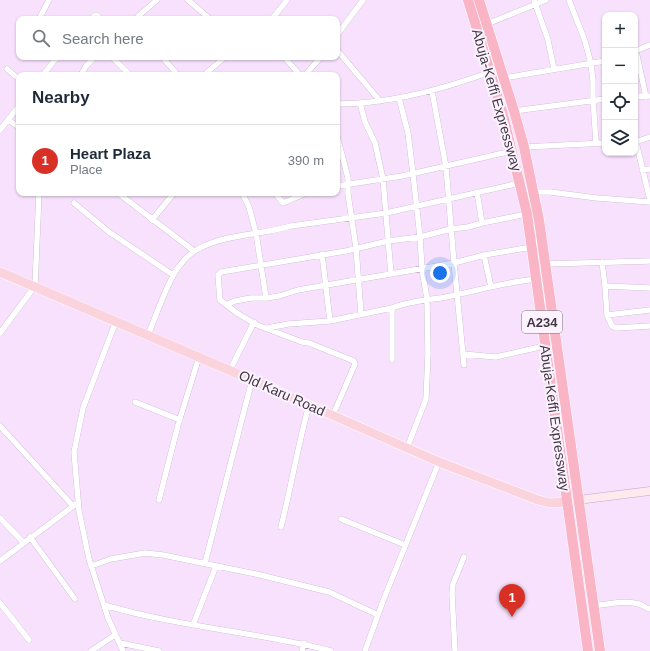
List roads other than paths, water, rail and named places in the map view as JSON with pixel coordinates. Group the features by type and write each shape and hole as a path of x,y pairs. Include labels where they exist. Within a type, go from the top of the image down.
{"highway":[{"name":"Abuja-Keffi Expressway","path":"468,0 502,111 527,214 544,346 588,651"},
{"name":"Abuja-Keffi Expressway","path":"479,0 514,110 524,147 533,192 546,264 600,651"}],"main road":[{"name":"Old Karu Road","path":"0,272 230,370 439,462 538,500 567,502"},
{"path":"578,500 650,491"}],"street":[{"path":"41,16 49,0"},
{"path":"139,16 157,0"},
{"path":"188,0 207,16"},
{"path":"274,16 287,0"},
{"path":"340,31 363,0"},
{"path":"487,24 535,3 546,0"},
{"path":"569,0 586,41 591,64 594,81 593,99 596,143"},
{"path":"535,3 548,40 554,69"},
{"path":"638,50 650,45"},
{"path":"340,54 380,101"},
{"path":"45,72 55,60"},
{"path":"83,72 92,60"},
{"path":"115,60 127,72"},
{"path":"165,60 175,72"},
{"path":"208,72 222,60"},
{"path":"287,60 297,72"},
{"path":"308,72 318,60"},
{"path":"638,61 648,96 638,97"},
{"path":"504,78 602,62"},
{"path":"7,69 16,76"},
{"path":"340,104 380,101 432,91 490,72"},
{"path":"432,91 446,167 464,365"},
{"path":"399,98 408,133 420,237 422,269 427,299 428,354 426,399 407,448"},
{"path":"514,110 602,99"},
{"path":"360,103 365,122 375,143 383,179 391,274"},
{"path":"0,130 16,110"},
{"path":"8,120 16,125"},
{"path":"638,141 650,137"},
{"path":"524,147 602,143"},
{"path":"340,147 348,178 351,217 359,279 361,314"},
{"path":"340,185 413,174 512,151"},
{"path":"533,192 550,192 597,198 650,201 638,154"},
{"path":"642,170 650,169"},
{"path":"148,335 174,275 188,256 194,251 210,243 256,233 276,231 291,226 386,213 520,183"},
{"path":"477,192 482,223"},
{"path":"0,333 35,286 39,196"},
{"path":"122,196 194,251"},
{"path":"152,220 172,196"},
{"path":"244,196 249,207 256,233 266,298"},
{"path":"277,196 283,203 299,196"},
{"path":"74,203 109,232 174,275"},
{"path":"333,415 355,364 354,361 254,322 226,305 220,300 218,276 221,272 388,241 420,237 527,214"},
{"path":"226,305 235,301 279,296 298,290 422,269 532,247"},
{"path":"322,254 330,321"},
{"path":"484,256 491,287"},
{"path":"546,264 650,261"},
{"path":"602,262 607,315 612,326 616,328 650,326"},
{"path":"268,328 288,324 330,321 427,299 536,278"},
{"path":"605,286 650,288"},
{"path":"392,308 392,360"},
{"path":"607,315 650,310"},
{"path":"116,321 83,408 74,452 75,504 91,566 115,635 123,651"},
{"path":"230,370 254,322"},
{"path":"463,354 496,357 544,346"},
{"path":"159,500 180,420 199,357"},
{"path":"205,563 252,380"},
{"path":"135,402 180,420"},
{"path":"281,527 309,405"},
{"path":"0,426 75,504"},
{"path":"365,651 405,545 439,462"},
{"path":"0,561 23,542 75,504"},
{"path":"0,518 23,542"},
{"path":"341,519 405,545"},
{"path":"30,537 75,599"},
{"path":"91,566 111,559 145,553 163,555 256,574 329,592 378,615"},
{"path":"455,651 452,594 453,584 464,557"},
{"path":"193,625 216,566"},
{"path":"593,606 621,602 640,604 645,608 650,609"},
{"path":"0,603 29,640"},
{"path":"104,605 129,612 193,625 304,643 331,651"},
{"path":"91,651 115,635"},
{"path":"120,643 159,651"},
{"path":"302,651 304,643"}],"place":[{"name":"Heart Plaza","path":"512,617"}]}
